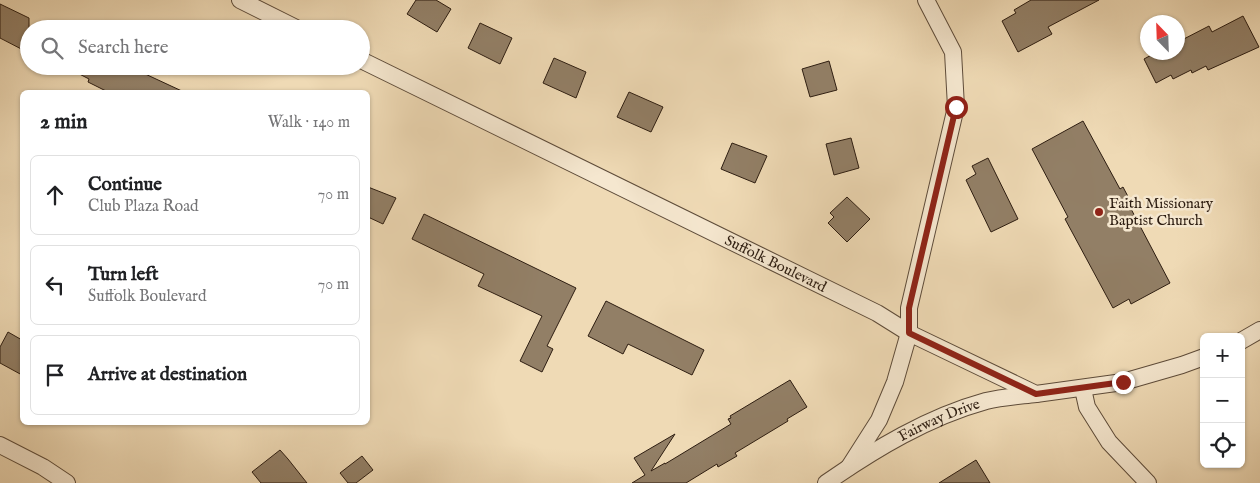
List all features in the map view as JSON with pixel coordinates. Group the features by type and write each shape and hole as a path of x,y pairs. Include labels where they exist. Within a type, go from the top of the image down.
{"street":[{"name":"Fairway Drive","path":"849,467 879,420 895,382 909,333 909,308 956,107 953,52 926,0"},
{"path":"250,2 282,20"},
{"name":"Suffolk Boulevard","path":"370,64 877,314 909,333 1036,394"},
{"path":"1245,339 1260,330"},
{"path":"1036,394 1123,382 1182,366 1200,359"},
{"path":"1083,389 1087,407 1106,436 1148,483"},
{"name":"Fairway Drive","path":"826,483 909,431 953,412 988,401 1036,394"},
{"path":"0,445 43,467 67,483"}],"building":[{"path":"416,0 436,0 451,9 437,32 407,14"},
{"path":"1031,0 1099,0 1048,27 1052,34 1018,52 1002,21 1016,13 1014,10"},
{"path":"0,4 29,18 29,20 20,20 20,48 0,38"},
{"path":"1243,16 1259,47 1208,70 1206,66 1192,73 1191,70 1173,79 1171,75 1156,83 1144,60 1185,60 1185,38 1209,26 1212,32"},
{"path":"480,23 512,38 500,64 468,48"},
{"path":"554,58 586,72 576,98 543,83"},
{"path":"829,61 837,90 810,97 802,69"},
{"path":"81,75 147,75 180,90 104,90 88,82 89,79"},
{"path":"629,92 663,107 651,132 617,117"},
{"name":"Faith Missionary Baptist Church","path":"1083,121 1120,189 1123,187 1133,206 1130,207 1170,283 1131,304 1129,299 1113,308 1065,219 1068,217 1032,149"},
{"path":"851,138 859,168 834,175 826,144"},
{"path":"732,143 767,156 755,183 721,169"},
{"path":"988,158 1018,219 991,232 966,180 976,174 972,166"},
{"path":"370,188 396,198 383,224 370,218"},
{"path":"847,197 870,219 847,242 828,223 834,217 830,213"},
{"path":"424,214 576,288 547,346 553,349 542,372 520,361 542,316 478,286 484,274 412,239"},
{"path":"606,301 704,350 692,375 628,344 623,354 588,336"},
{"path":"8,332 20,339 20,374 0,363 0,347"},
{"path":"790,380 807,407 787,419 788,421 735,453 737,456 718,467 717,464 686,483 632,483 645,475 634,458 675,434 651,471 665,464 731,424 728,419 731,418 730,416"},
{"path":"280,450 307,483 261,483 252,472"},
{"path":"362,456 373,470 356,483 348,483 340,473"},
{"path":"976,460 990,483 939,483"}],"place":[{"name":"Faith Missionary Baptist Church","path":"1099,212"}],"route":[{"path":"956,107 909,308 909,333 1036,394 1123,382"}]}
